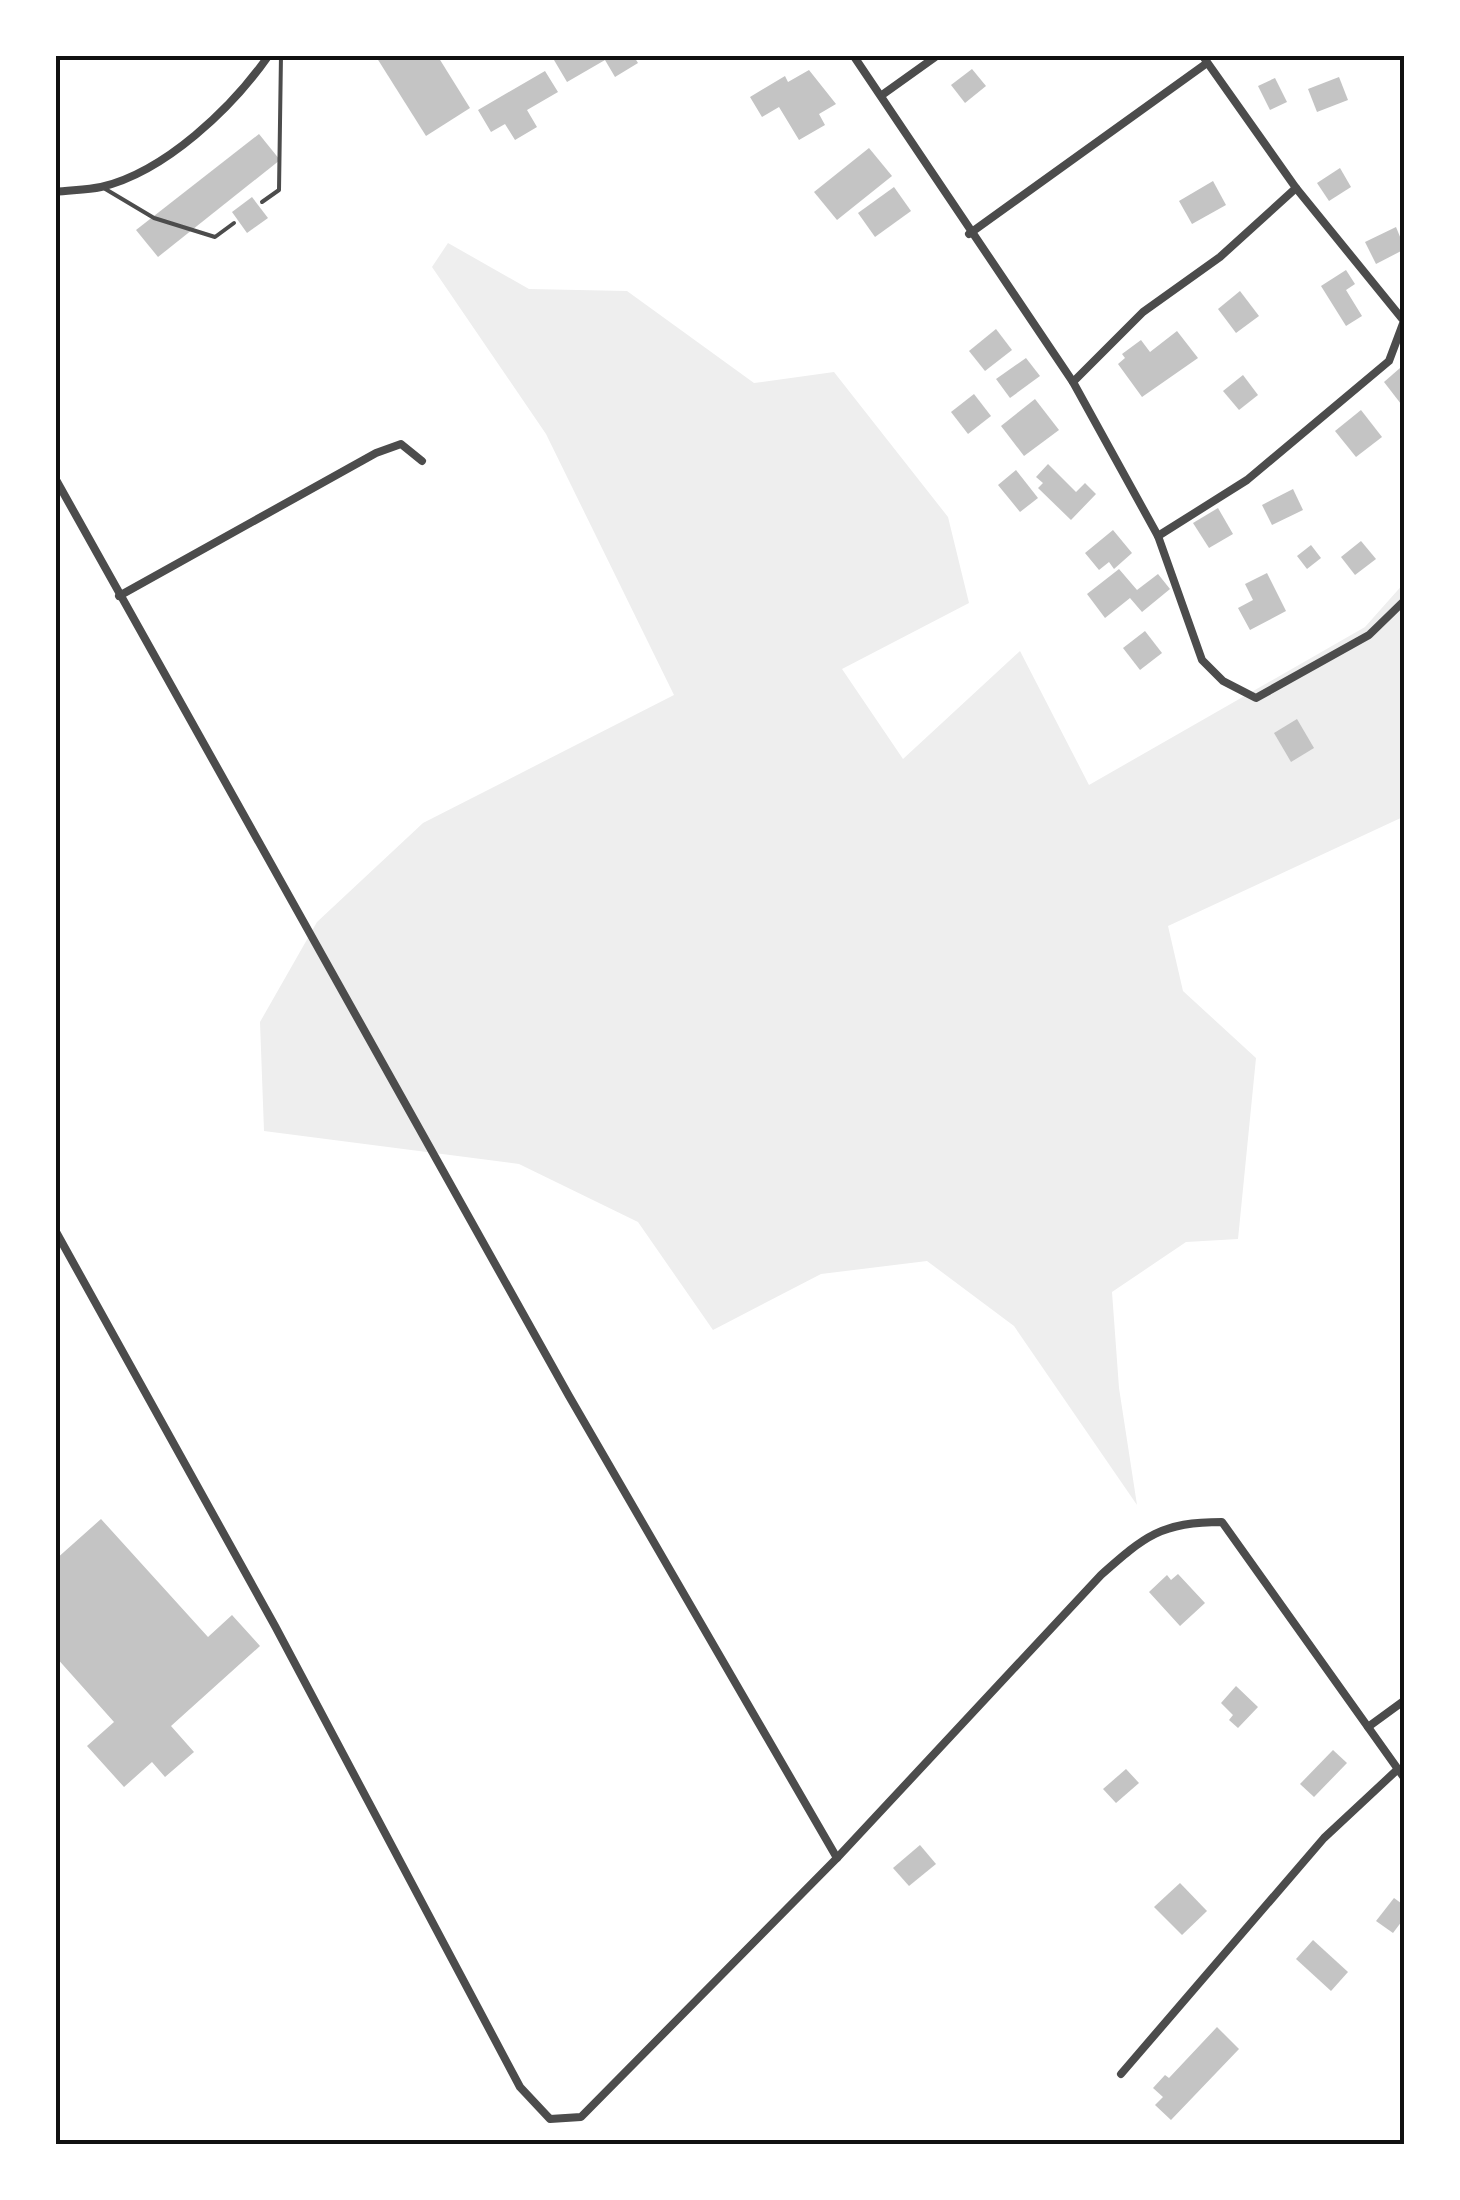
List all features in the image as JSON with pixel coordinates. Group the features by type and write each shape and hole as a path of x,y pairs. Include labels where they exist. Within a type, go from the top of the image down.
{"street":[{"path":"55,192 102,187 150,167 215,116 268,55"},
{"path":"853,55 969,234 1073,382 1158,536 1202,660 1223,681 1256,698 1370,635 1405,600"},
{"path":"882,95 938,55"},
{"path":"969,234 1204,59 1296,188 1404,321 1388,361 1247,480 1158,536"},
{"path":"1073,382 1142,312 1220,257 1296,188"},
{"path":"119,596 376,453 401,444 422,461"},
{"path":"55,478 569,1396 837,1858"},
{"path":"55,1230 275,1626 520,2087 550,2119 582,2116 837,1858 1101,1575 1140,1541 1181,1522 1222,1522 1405,1779"},
{"path":"1368,1726 1405,1700"},
{"path":"1121,2074 1324,1838 1398,1769"}],"lane":[{"path":"262,202 278,190 281,55"},
{"path":"102,187 154,218 214,237 234,223"}],"shaded area":[{"path":"448,243 529,289 627,291 754,383 834,372 948,517 969,603 842,669 903,759 1020,651 1089,785 1365,627 1405,582 1405,816 1168,926 1183,991 1256,1058 1238,1239 1186,1242 1112,1292 1119,1388 1137,1505 1014,1326 927,1261 821,1274 713,1330 638,1222 519,1164 264,1131 260,1022 317,922 423,823 674,695 546,434 432,267"}],"building":[{"path":"375,55 437,55 470,108 426,136"},
{"path":"563,55 633,55 638,63 615,77 605,60 567,82 554,60"},
{"path":"972,69 986,86 965,103 951,85"},
{"path":"809,70 836,104 819,114 825,125 799,140 779,107 762,117 750,97 785,76 788,82"},
{"path":"545,71 558,92 527,110 537,127 515,140 505,124 491,132 478,110"},
{"path":"1339,77 1348,100 1317,112 1308,89"},
{"path":"1275,78 1287,102 1270,110 1258,86"},
{"path":"259,134 280,160 158,257 136,230"},
{"path":"869,148 892,176 837,220 814,192"},
{"path":"1340,168 1351,187 1329,201 1317,183"},
{"path":"1213,181 1226,205 1192,224 1179,201"},
{"path":"894,187 911,211 875,237 858,213"},
{"path":"252,197 268,218 247,233 232,212"},
{"path":"1396,227 1405,249 1376,264 1365,242"},
{"path":"1346,270 1355,284 1346,290 1362,316 1346,326 1321,286"},
{"path":"1240,291 1259,316 1236,333 1218,309"},
{"path":"996,329 1012,350 985,371 969,351"},
{"path":"1177,331 1198,358 1142,397 1118,364 1125,358 1122,354 1141,340 1150,352"},
{"path":"1026,358 1040,376 1010,398 996,379"},
{"path":"1400,368 1405,374 1401,404 1384,382"},
{"path":"1243,375 1258,395 1239,410 1223,391"},
{"path":"974,394 991,416 968,434 951,412"},
{"path":"1035,399 1059,430 1024,456 1001,426"},
{"path":"1361,410 1382,437 1356,457 1335,431"},
{"path":"1048,464 1076,492 1085,483 1096,494 1071,520 1038,488 1043,483 1036,477"},
{"path":"1016,470 1038,498 1020,512 998,485"},
{"path":"1293,489 1303,510 1272,525 1262,505"},
{"path":"1218,508 1233,534 1209,548 1193,523"},
{"path":"1113,530 1132,553 1114,569 1109,562 1099,570 1085,553"},
{"path":"1361,541 1376,559 1355,575 1341,557"},
{"path":"1311,545 1321,558 1307,569 1297,556"},
{"path":"1119,569 1137,590 1158,574 1170,589 1142,612 1130,598 1105,618 1087,594"},
{"path":"1267,573 1286,611 1250,630 1238,608 1253,600 1245,584"},
{"path":"1145,631 1162,653 1140,670 1123,648"},
{"path":"1297,719 1314,748 1291,762 1274,733"},
{"path":"101,1519 208,1637 232,1615 260,1646 171,1726 194,1752 165,1777 152,1762 124,1787 87,1746 114,1722 55,1656 55,1560"},
{"path":"1178,1574 1205,1603 1180,1626 1149,1592 1167,1575 1171,1580"},
{"path":"1236,1686 1258,1707 1238,1728 1229,1720 1233,1715 1221,1703"},
{"path":"1333,1750 1347,1763 1314,1797 1300,1784"},
{"path":"1126,1769 1139,1783 1116,1803 1103,1789"},
{"path":"920,1845 936,1864 909,1886 893,1868"},
{"path":"1180,1883 1207,1911 1182,1935 1154,1907"},
{"path":"1394,1898 1405,1906 1405,1917 1393,1933 1376,1921"},
{"path":"1313,1940 1348,1972 1331,1991 1296,1959"},
{"path":"1217,2027 1239,2049 1171,2120 1155,2105 1163,2097 1153,2088 1165,2075 1169,2078"}]}
